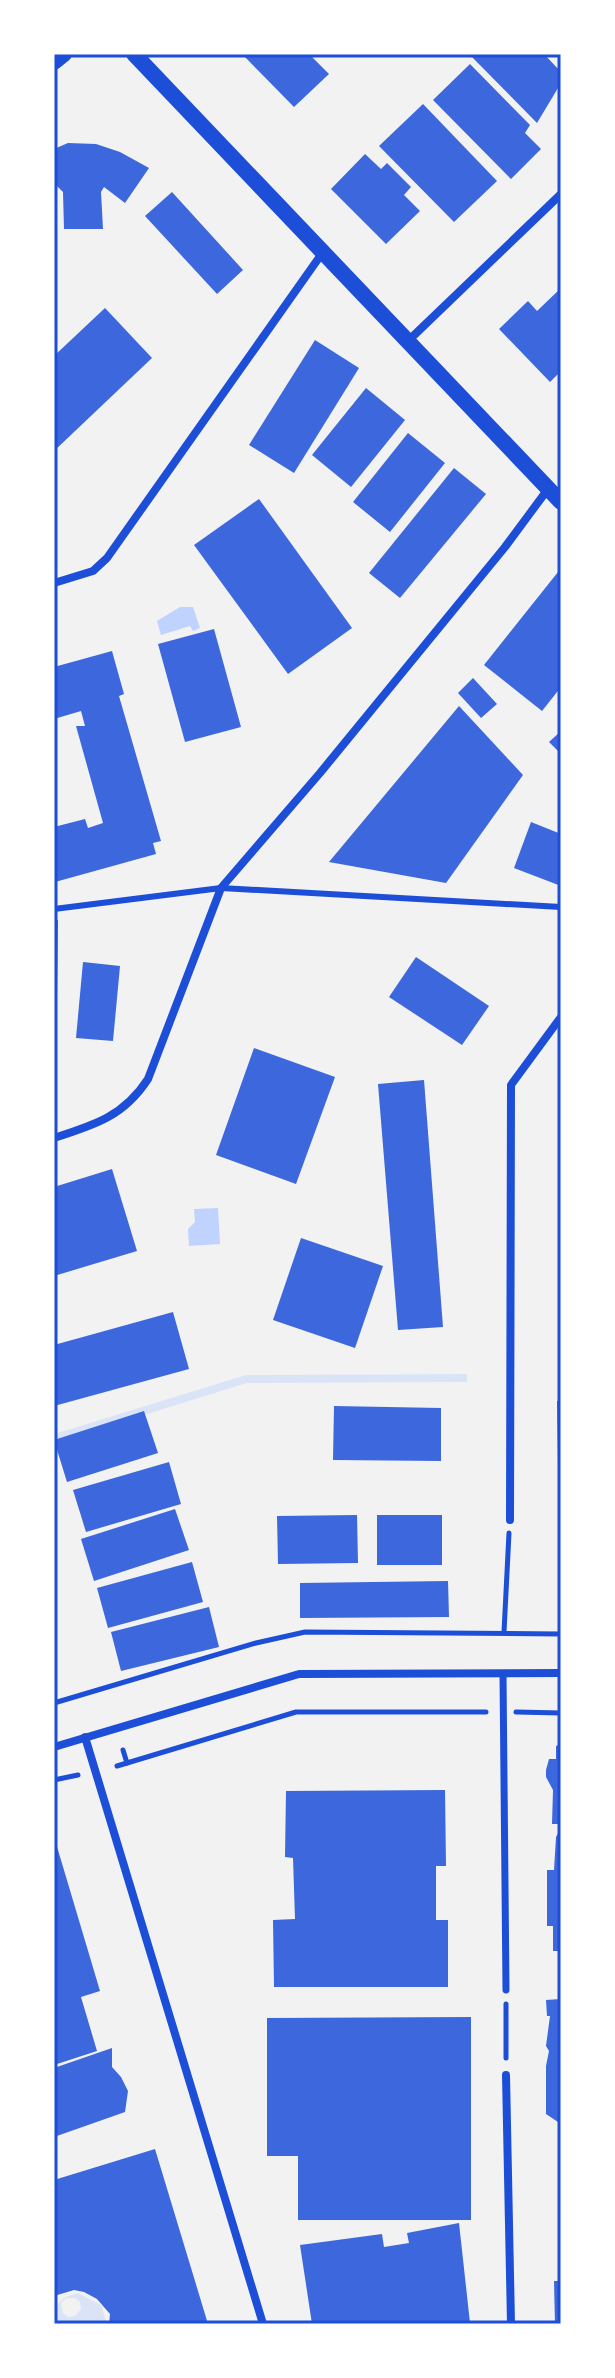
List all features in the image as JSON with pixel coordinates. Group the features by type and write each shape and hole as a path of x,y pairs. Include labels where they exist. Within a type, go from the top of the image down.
{"main road":[{"path":"54,62 64,54"},
{"path":"134,54 561,502"}],"street":[{"path":"408,341 561,194"},
{"path":"54,583 93,571 107,558 323,252"},
{"path":"54,1138 109,1118 126,1108 138,1095 148,1079 221,888 320,773 505,547 548,488"},
{"path":"510,1520 511,1085 561,1017"},
{"path":"54,1747 299,1674 561,1673"},
{"path":"503,1674 506,1990"},
{"path":"85,1737 263,2324"},
{"path":"506,2075 511,2324"}],"lane":[{"path":"54,909 221,888 561,907"}],"path":[{"path":"504,1632 510,1520"},
{"path":"54,1703 256,1643 305,1632 561,1634"},
{"path":"101,1689 106,1700"},
{"path":"117,1766 296,1712 561,1713"},
{"path":"123,1750 127,1763"},
{"path":"54,1780 78,1775"},
{"path":"506,1990 506,2075"}],"shaded area":[{"path":"467,1374 467,1382 247,1383 54,1443 54,1434 246,1375"},
{"path":"78,2293 101,2305 107,2324 57,2324 55,2312 58,2303 62,2300 72,2295","holes":["66,2298 75,2298 80,2302 81,2309 75,2316 68,2317 63,2313 61,2303"]}],"water":[{"path":"180,607 193,607 200,628 193,631 190,626 161,635 157,621"},
{"path":"218,1208 220,1244 189,1246 188,1229 195,1222 194,1209"}],"building":[{"path":"242,54 309,54 329,74 294,107"},
{"path":"469,54 544,54 561,72 561,83 537,123"},
{"path":"470,64 530,125 525,133 541,149 511,179 433,100"},
{"path":"423,104 497,181 454,222 379,146"},
{"path":"68,143 96,144 120,152 149,168 125,203 104,187 101,192 103,229 64,229 63,192 57,186 54,189 54,149"},
{"path":"365,154 381,169 387,163 411,187 404,195 420,211 386,244 331,189"},
{"path":"172,192 243,270 217,294 145,216"},
{"path":"561,288 561,371 550,382 499,329 528,301 537,311"},
{"path":"105,308 152,358 54,451 54,356"},
{"path":"315,340 359,368 294,473 249,445"},
{"path":"366,388 405,420 351,487 312,455"},
{"path":"408,433 445,463 390,532 353,502"},
{"path":"454,468 486,494 400,598 369,573"},
{"path":"259,499 352,628 288,674 194,545"},
{"path":"558,572 561,575 561,687 542,711 484,665"},
{"path":"214,629 241,727 185,742 158,644"},
{"path":"112,651 124,694 119,696 161,841 153,843 156,854 55,882 54,827 85,819 88,828 103,823 76,726 85,726 81,711 54,719 54,667"},
{"path":"473,678 497,704 481,718 458,693"},
{"path":"459,706 523,775 446,883 329,862"},
{"path":"561,731 561,754 549,742"},
{"path":"531,822 561,834 561,886 514,868"},
{"path":"58,920 57,999 54,999 54,921"},
{"path":"416,957 489,1006 462,1045 389,997"},
{"path":"83,962 120,966 113,1041 76,1038"},
{"path":"254,1048 335,1077 296,1184 216,1155"},
{"path":"424,1080 443,1327 398,1330 378,1084"},
{"path":"112,1169 137,1251 54,1276 54,1187"},
{"path":"301,1238 383,1266 355,1348 273,1320"},
{"path":"173,1312 189,1369 54,1406 54,1345"},
{"path":"557,1401 561,1401 561,1461 558,1461"},
{"path":"334,1406 441,1408 441,1461 333,1460"},
{"path":"144,1411 158,1453 67,1482 54,1440"},
{"path":"169,1462 181,1504 86,1532 73,1490"},
{"path":"175,1509 189,1550 94,1581 81,1539"},
{"path":"357,1515 358,1563 278,1564 277,1516"},
{"path":"377,1515 442,1515 442,1565 377,1565"},
{"path":"192,1562 203,1602 108,1628 97,1588"},
{"path":"448,1581 449,1617 300,1618 300,1583"},
{"path":"209,1607 219,1647 121,1671 111,1632"},
{"path":"561,1744 561,1824 552,1824 553,1790 546,1770 549,1759 556,1759 556,1746"},
{"path":"445,1790 446,1866 436,1866 436,1920 448,1920 448,1987 274,1987 273,1920 295,1919 293,1858 285,1857 286,1791"},
{"path":"561,1828 561,1951 553,1951 553,1926 547,1926 547,1870 554,1870 556,1837"},
{"path":"55,1840 100,1991 81,1997 97,2051 54,2065"},
{"path":"561,1999 561,2124 546,2114 549,2051 546,2046 550,2016 547,2016 546,2000"},
{"path":"471,2017 471,2220 298,2220 298,2156 267,2156 267,2018"},
{"path":"112,2048 112,2067 128,2091 125,2112 54,2137 54,2068"},
{"path":"155,2149 208,2324 109,2324 110,2314 97,2299 84,2292 74,2290 54,2296 54,2180"},
{"path":"459,2223 470,2323 312,2324 300,2245 382,2234 384,2247 409,2243 407,2233"},
{"path":"554,2281 561,2281 561,2324 555,2324"}]}
